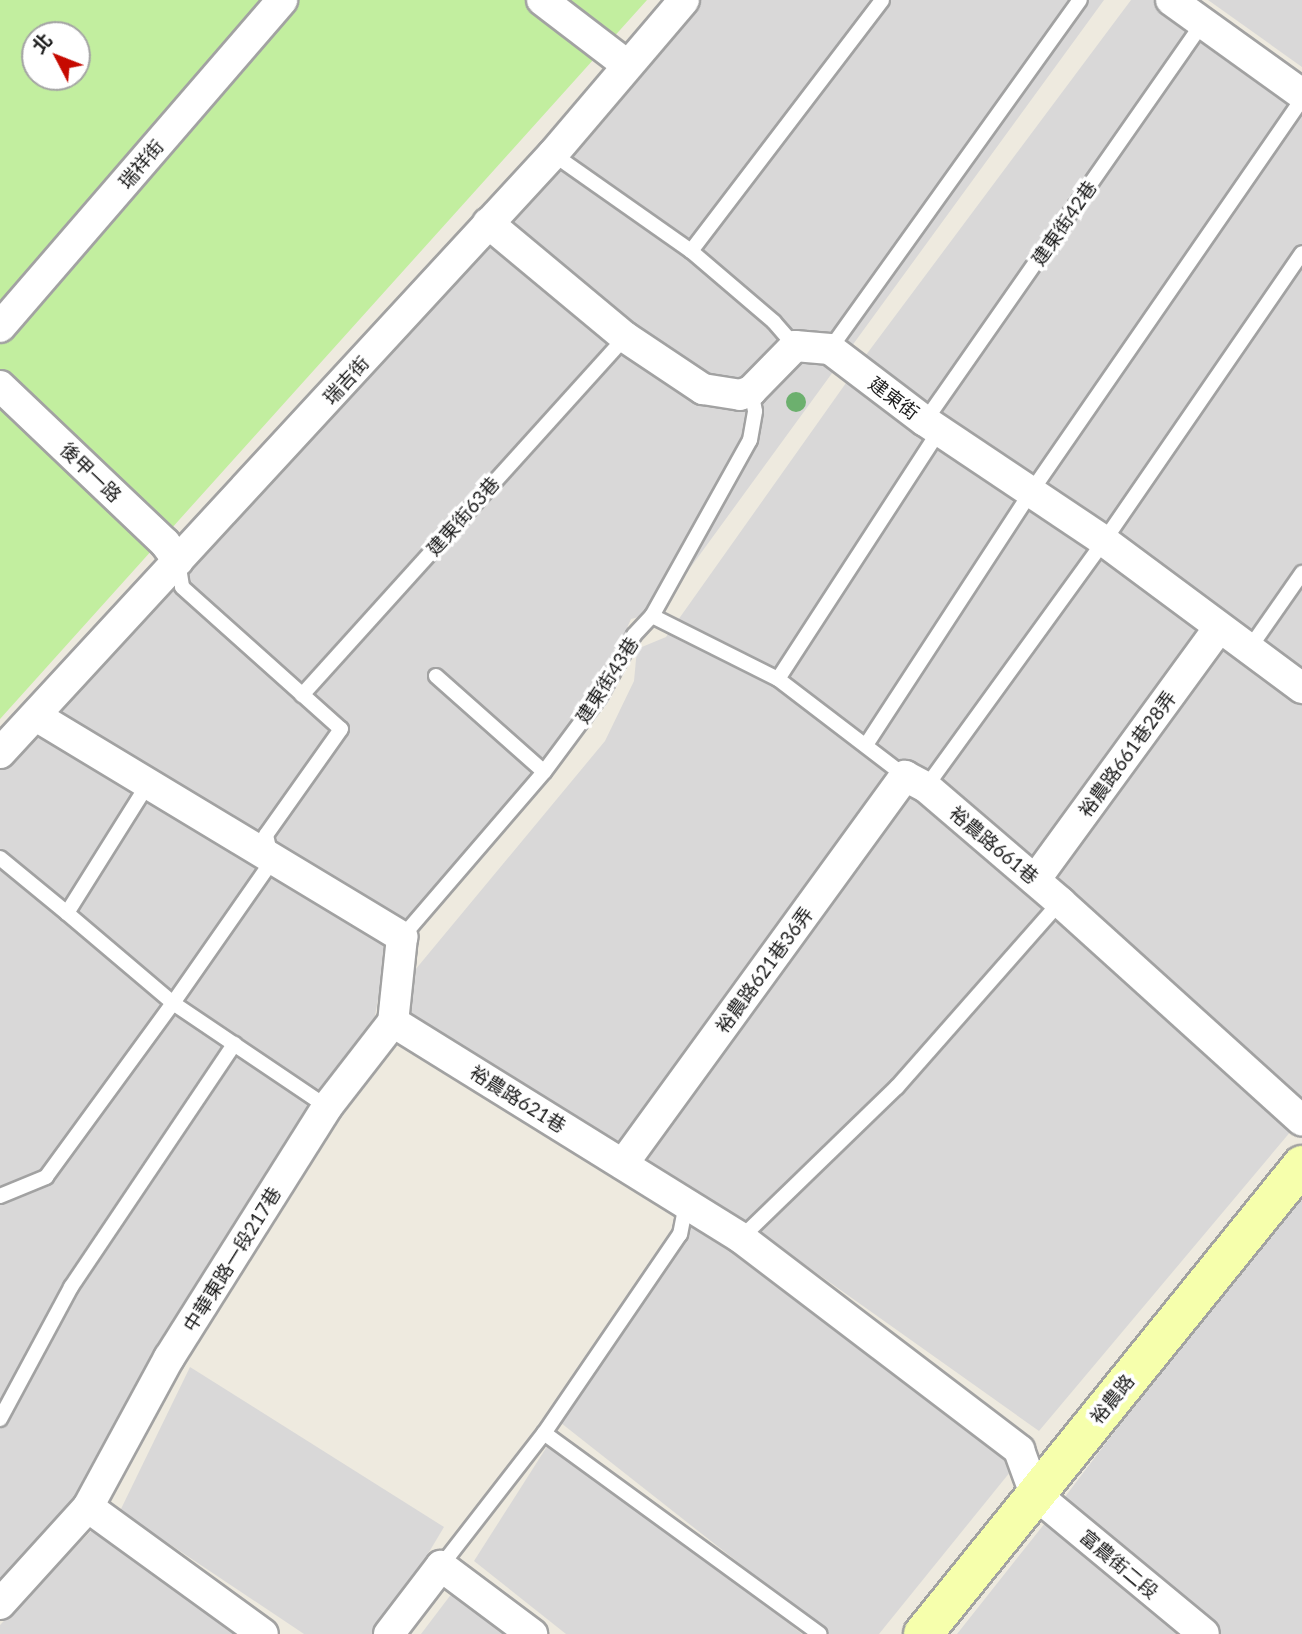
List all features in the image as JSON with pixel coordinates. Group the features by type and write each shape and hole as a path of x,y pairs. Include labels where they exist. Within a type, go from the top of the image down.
{"street":[{"name":"瑞祥街","path":"0,327 282,0"},
{"path":"542,0 627,65"},
{"name":"瑞吉街","path":"0,753 552,153 684,0"},
{"path":"1171,0 1302,97"},
{"path":"488,223 625,337 703,389 728,395 751,390 795,346 830,349"},
{"name":"建東街","path":"830,349 932,426 1104,541 1302,688"},
{"name":"後甲一路","path":"0,386 165,543 178,561"},
{"name":"裕農路661巷28弄","path":"1035,880 1219,628"},
{"path":"36,716 272,861 402,937 393,1022"},
{"name":"裕農路661巷","path":"916,782 1035,880 1302,1121"},
{"name":"裕農路621巷36弄","path":"624,1164 916,782"},
{"name":"裕農路621巷","path":"393,1022 687,1201 741,1238 1019,1450 1035,1494"},
{"name":"中華東路一段217巷","path":"0,1604 88,1507 169,1358 327,1107 393,1022"},
{"name":"裕農路","path":"923,1634 1302,1165"},
{"name":"富農街二段","path":"1035,1494 1204,1634"},
{"path":"88,1507 263,1634"},
{"path":"389,1634 440,1566 532,1634"}],"lane":[{"path":"691,251 883,0"},
{"path":"830,349 1080,0"},
{"name":"建東街42巷","path":"778,679 932,426 1202,24"},
{"path":"866,745 1031,492 1302,97"},
{"path":"552,153 691,251 774,321 795,346"},
{"path":"916,782 1104,541 1302,253"},
{"name":"建東街63巷","path":"302,695 625,337"},
{"name":"建東街43巷","path":"402,937 544,772 599,698 634,635 652,616 750,440 755,411 751,390"},
{"path":"0,1196 46,1177 272,861 266,835 341,730 182,587 178,561"},
{"path":"1249,649 1302,573"},
{"name":"裕農路661巷","path":"652,616 778,679 916,782"},
{"path":"436,676 544,772"},
{"path":"67,914 148,784"},
{"path":"0,858 173,1003 327,1107"},
{"path":"741,1238 897,1087 1060,902"},
{"path":"0,1419 71,1287 234,1044"},
{"path":"440,1566 544,1433 680,1234 687,1201"},
{"path":"544,1433 820,1634"}],"shaded area":[{"path":"698,0 1104,0 658,612 631,619 604,680 577,718 387,949 375,1016 299,1120 160,1351 82,1507 0,1585 0,759"},
{"path":"1131,0 1153,0 1302,106 1302,1118 1039,1431 756,1230 411,1014 410,976 605,741 634,681 637,649 666,637 863,359"},
{"path":"1208,0 1302,0 1302,67"},
{"path":"1302,1184 1302,1634 957,1634 1049,1518"},
{"path":"689,1212 1023,1456 879,1634 829,1634 561,1423"},
{"path":"190,1367 444,1527 380,1634 304,1634 120,1511"},
{"path":"553,1437 802,1634 566,1634 474,1561"},
{"path":"93,1529 260,1634 0,1634 0,1625"},
{"path":"465,1576 538,1634 421,1634"}],"green space":[{"path":"0,0 647,0 0,719"}]}
